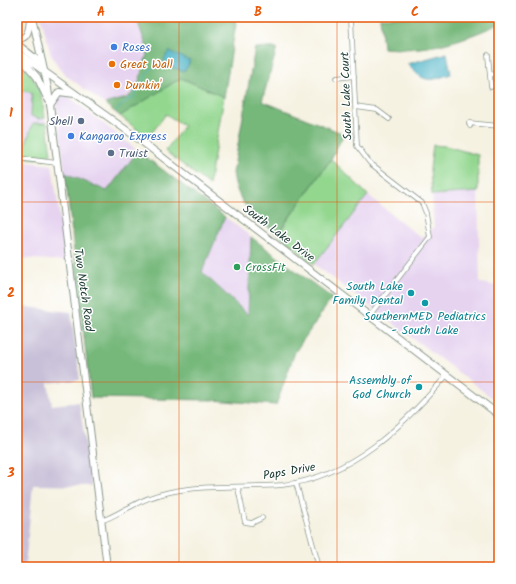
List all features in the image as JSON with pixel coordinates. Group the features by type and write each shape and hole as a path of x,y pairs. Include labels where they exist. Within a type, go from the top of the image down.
{"main road":[{"path":"17,39 24,38 28,32 31,17"},
{"name":"Two Notch Road","path":"31,17 45,70 50,105 103,520 107,567"},
{"name":"South Lake Drive","path":"17,44 35,58 45,70 499,415"},
{"path":"17,53 37,77 50,105"},
{"name":"South Lake Drive","path":"17,53 32,65 45,70"},
{"path":"50,105 58,92 78,94"}],"street":[{"name":"South Lake Court","path":"352,17 358,146 370,163 422,203 426,213 430,237 369,316"},
{"path":"488,55 491,87"},
{"path":"490,74 499,75"},
{"path":"336,78 354,76"},
{"path":"356,107 377,110 389,119"},
{"path":"470,126 470,123 499,126"},
{"path":"17,158 57,163"},
{"name":"Paps Drive","path":"103,520 143,500 169,492 190,489 238,488 296,483 338,470 362,456 389,434 447,375"},
{"path":"296,483 319,567"},
{"path":"238,488 245,522 252,524 262,518"}],"shaded area":[{"path":"41,17 136,17 148,51 135,91 127,98 105,104 67,76 56,63 50,52"},
{"path":"17,60 37,82 41,91 51,155 47,159 17,155"},
{"path":"61,95 68,96 138,151 107,191 65,173 56,102"},
{"path":"17,161 52,165 66,261 17,258"},
{"path":"478,192 480,283 499,286 499,403 314,264 368,195 421,238 434,228 432,195"},
{"path":"225,217 251,237 248,316 202,272"},
{"path":"17,306 71,312 80,380 48,383 52,405 79,402 92,486 33,485 25,567 17,567"}],"green space":[{"path":"136,17 237,17 224,97 181,78 120,116 105,104 127,98 135,91 139,81 148,51"},
{"path":"380,17 499,17 499,24 456,41 429,47 399,49 383,48"},
{"path":"255,48 277,48 262,101 344,134 331,159 277,234 243,202 235,185 233,173"},
{"path":"17,61 24,67 34,79 42,100 45,118 39,119 31,116 32,94 28,91 17,92 17,73 19,73 20,64 17,64"},
{"path":"181,78 224,97 209,185 165,151 184,126 166,114 148,138 120,116"},
{"path":"33,123 47,123 51,154 45,159 27,158 23,153"},
{"path":"433,145 446,146 478,155 478,192 432,195 430,169"},
{"path":"138,151 225,217 202,272 248,315 251,237 332,298 295,352 276,405 211,400 91,398 65,173 107,191"},
{"path":"331,159 368,195 314,264 278,234"}],"water":[{"path":"169,51 190,61 187,68 183,71 166,65 164,59"},
{"path":"447,53 451,74 437,78 423,78 407,64"}],"waterway":[{"path":"117,110 125,102 134,97 148,72 152,68 164,63"}],"place":[{"name":"Roses","path":"114,47"},
{"name":"Great Wall","path":"112,64"},
{"name":"Dunkin'","path":"117,85"},
{"name":"Shell","path":"81,121"},
{"name":"Kangaroo Express","path":"71,136"},
{"name":"Truist","path":"111,153"},
{"name":"CrossFit","path":"237,267"},
{"name":"South Lake Family Dental","path":"411,293"},
{"name":"SouthernMED Pediatrics - South Lake","path":"425,303"},
{"name":"Assembly of God Church","path":"419,387"}]}
